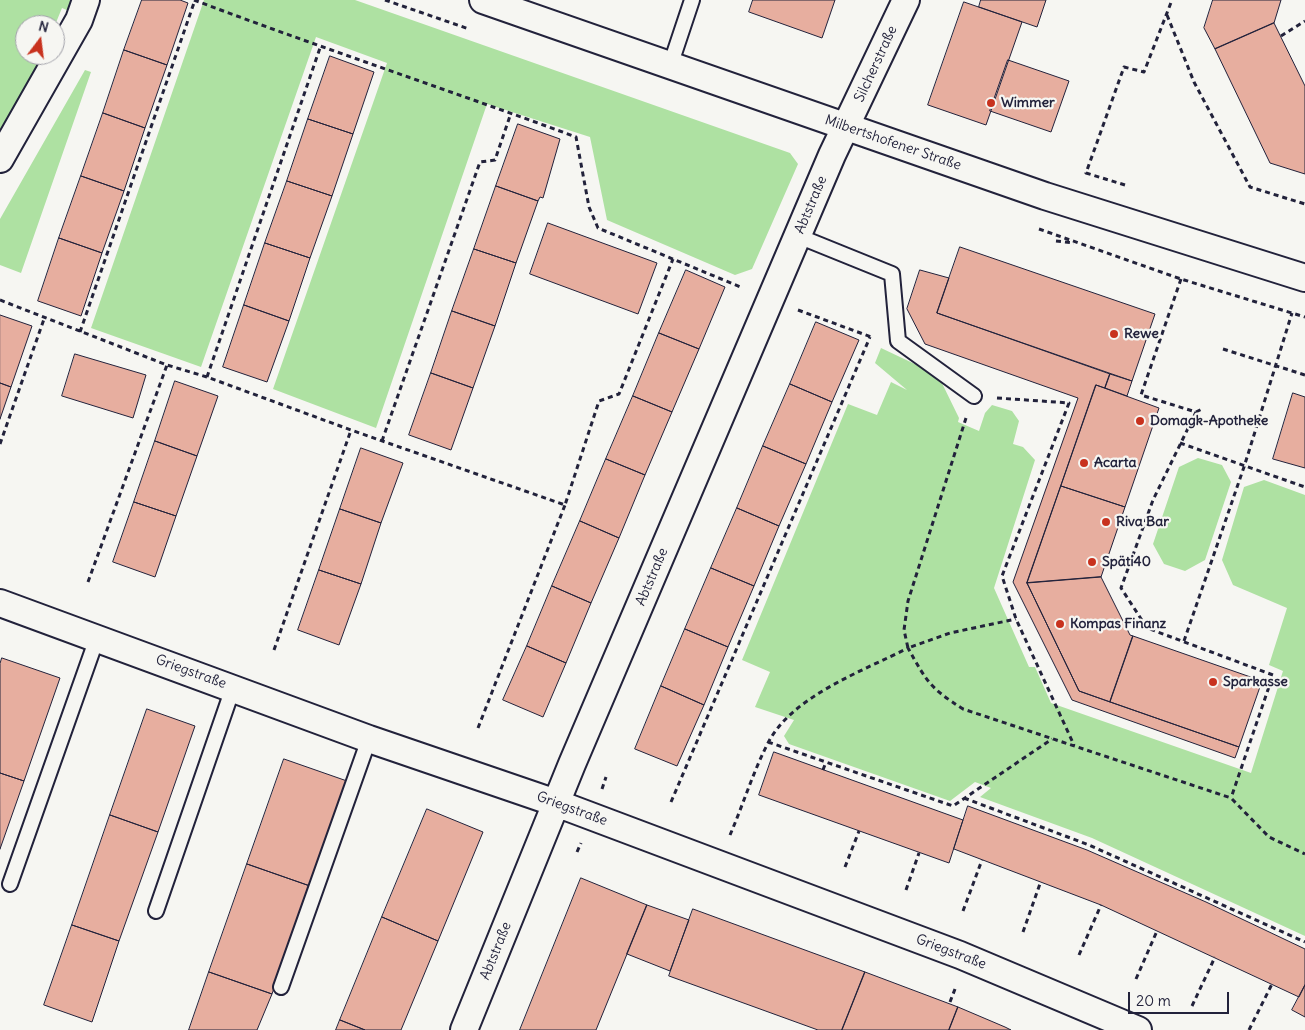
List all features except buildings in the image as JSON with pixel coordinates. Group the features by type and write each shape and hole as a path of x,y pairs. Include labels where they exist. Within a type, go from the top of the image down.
{"street":[{"path":"0,159 79,20 86,0"},
{"name":"Milbertshofener Straße","path":"483,0 1045,196 1305,278"},
{"name":"Silcherstraße","path":"844,126 906,0"},
{"name":"Abtstraße","path":"464,1030 556,803 772,300 844,126"},
{"name":"Griegstraße","path":"0,604 369,739 556,803 719,864 960,955 1128,1028"}],"lane":[{"path":"670,66 692,0"},
{"path":"798,236 892,274 898,341 974,396"},
{"path":"10,884 97,638"},
{"path":"156,911 233,688"},
{"path":"281,986 369,739"}],"path":[{"path":"80,332 195,0 320,48 576,137 589,207 598,228 772,300 870,337 898,341"},
{"path":"1125,185 1086,172 1124,67 1144,72 1172,0"},
{"path":"1166,15 1194,82 1250,187 1305,204"},
{"path":"1281,36 1305,21"},
{"path":"207,377 320,48"},
{"path":"382,441 480,162 495,160 511,113"},
{"path":"1056,241 1081,244"},
{"path":"478,728 565,505 599,401 619,394 673,259"},
{"path":"1181,280 1141,394 1196,412"},
{"path":"0,300 167,365 207,377 565,505"},
{"path":"1184,641 1244,467 1292,313"},
{"path":"0,444 44,318"},
{"path":"671,802 870,337"},
{"path":"1223,349 1305,375"},
{"path":"88,582 167,365"},
{"path":"1074,745 1016,619 1002,576 1069,403 974,396 908,601 904,630 908,648 926,680 938,693 964,709 1231,798 1269,837 1305,854"},
{"path":"1202,409 1196,412 1152,500 1121,588 1147,628 1273,675 1231,798"},
{"path":"274,650 351,430"},
{"path":"1180,443 1305,487"},
{"path":"719,864 768,742 787,717 814,696 908,648 950,633 1016,619"},
{"path":"768,742 953,806 1052,739"},
{"path":"823,770 826,762"},
{"path":"964,798 1089,845 1305,942"},
{"path":"845,867 858,831"},
{"path":"906,890 919,853"},
{"path":"963,911 982,860"},
{"path":"1023,932 1041,881"},
{"path":"1079,955 1100,905"},
{"path":"1136,979 1158,931"},
{"path":"1192,1006 1215,957"},
{"path":"1249,1030 1272,984"},
{"path":"950,1002 955,989"}],"green space":[{"path":"0,0 73,0 69,11 62,8 59,15 15,15 15,65 41,65 0,139"},
{"path":"204,0 355,0 790,153 798,164 752,269 735,275 607,220 590,137 487,104 376,428 273,389 387,63 316,37 201,367 91,328"},
{"path":"85,70 91,72 21,273 0,265 0,219"},
{"path":"881,348 938,375 959,418 958,422 979,431 985,413 992,405 1012,411 1019,421 1013,444 1023,447 1035,460 994,588 1029,667 1035,667 1051,703 1251,773 1283,671 1269,665 1287,608 1233,585 1222,560 1244,487 1264,480 1305,495 1305,936 1092,838 980,797 991,788 975,782 950,801 789,744 784,736 794,720 755,707 770,672 742,660 848,404 877,415 891,382 907,390 875,363"},
{"path":"1198,458 1222,465 1231,482 1205,560 1185,571 1164,564 1153,544 1179,467"}],"place":[{"name":"Wimmer","path":"991,103"},
{"name":"Rewe","path":"1114,334"},
{"name":"Domagk-Apotheke","path":"1140,421"},
{"name":"Acarta","path":"1084,463"},
{"name":"Riva Bar","path":"1106,522"},
{"name":"Späti40","path":"1092,562"},
{"name":"Kompas Finanz","path":"1060,624"},
{"name":"Sparkasse","path":"1213,682"}]}
